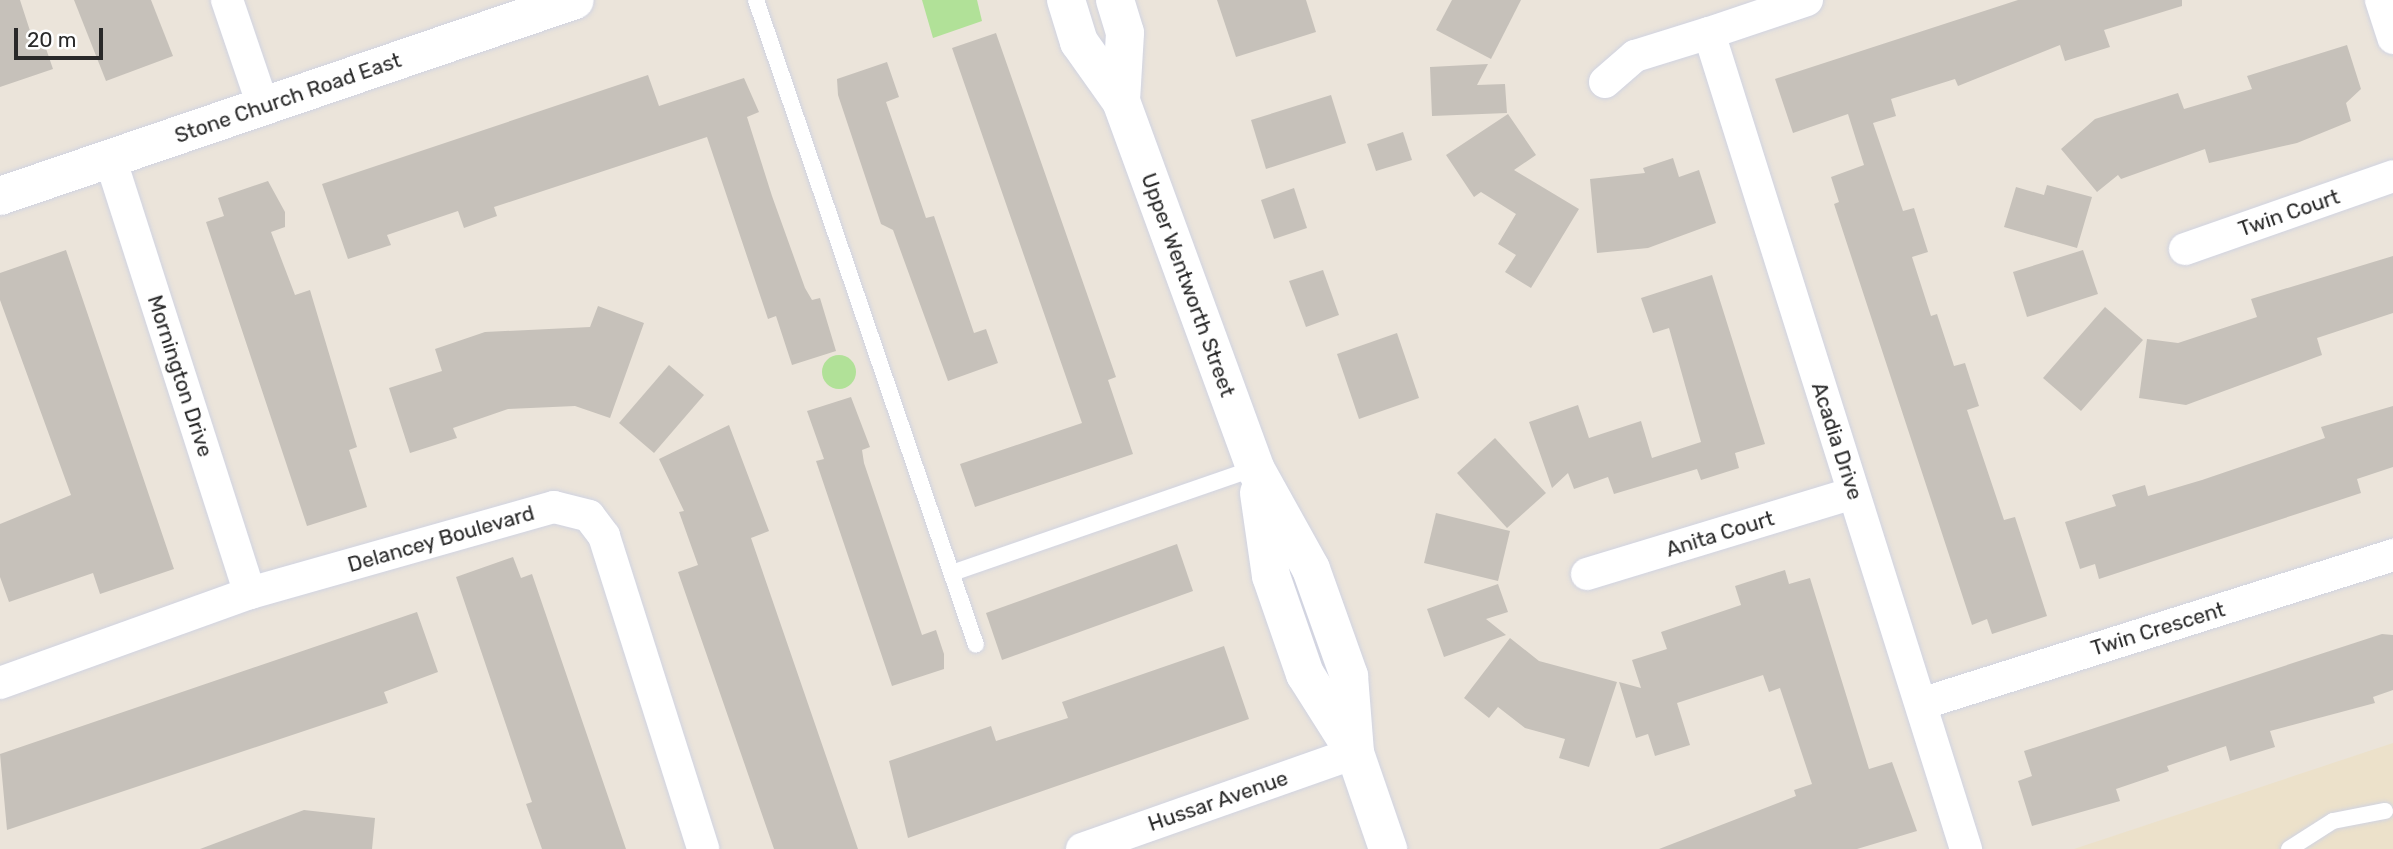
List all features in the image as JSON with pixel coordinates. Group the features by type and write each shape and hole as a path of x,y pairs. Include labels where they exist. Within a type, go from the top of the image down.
{"main road":[{"name":"Upper Wentworth Street","path":"1066,0 1079,42 1121,101 1255,468 1311,569 1349,676 1355,753 1388,849"},
{"name":"Upper Wentworth Street","path":"1115,0 1125,33 1121,101"},
{"name":"Stone Church Road East","path":"0,196 562,2"}],"street":[{"path":"227,0 263,106"},
{"path":"1605,82 1635,56 1807,0"},
{"path":"2381,0 2393,38"},
{"name":"Acadia Drive","path":"1709,33 1853,493 1924,703 1966,849"},
{"name":"Mornington Drive","path":"110,158 250,593"},
{"name":"Twin Court","path":"2185,249 2393,176"},
{"name":"Anita Court","path":"1587,574 1853,493"},
{"name":"Delancey Boulevard","path":"0,683 250,593 554,507 589,516 604,536 703,849"},
{"name":"Twin Crescent","path":"1924,703 2393,555"},
{"name":"Hussar Avenue","path":"1082,849 1120,843 1355,753"}],"lane":[{"path":"756,0 976,645"},
{"path":"952,573 1255,468"},
{"path":"2289,849 2333,821 2385,811"}],"shaded area":[{"path":"2393,743 2393,849 2074,849"}],"green space":[{"path":"922,0 977,0 982,21 933,38"},
{"path":"839,355 851,360 856,372 851,384 839,389 827,384 822,372 827,360"}],"building":[{"path":"0,0 20,0 32,37 41,34 53,69 0,87"},
{"path":"74,0 151,0 173,56 106,81"},
{"path":"1217,0 1306,0 1316,32 1236,57"},
{"path":"1452,0 1521,0 1491,59 1436,30"},
{"path":"2018,0 2182,0 2182,6 2104,30 2110,47 2065,61 2060,45 1958,86 1955,79 1891,99 1896,116 1873,123 1903,211 1914,208 1928,252 1912,257 1931,316 1937,314 1954,366 1965,363 1979,406 1967,410 2004,520 2015,517 2047,616 1992,634 1987,619 1972,625 1834,204 1839,202 1831,177 1864,165 1848,114 1793,133 1775,79"},
{"path":"996,33 1116,377 1108,380 1133,454 975,507 960,464 1082,423 952,48"},
{"path":"2347,45 2361,89 2346,103 2351,121 2297,143 2209,163 2205,149 2121,179 2118,175 2097,192 2061,149 2095,119 2178,93 2184,109 2252,89 2247,76"},
{"path":"887,62 899,97 886,102 926,218 934,216 974,333 986,329 998,363 948,381 893,230 881,224 838,95 837,79"},
{"path":"1488,64 1477,85 1505,84 1507,113 1432,116 1430,67"},
{"path":"648,75 659,106 744,78 759,112 747,117 772,196 805,288 812,300 820,298 836,351 792,365 776,316 768,319 707,137 494,207 497,216 464,228 458,211 387,235 391,245 348,259 322,184"},
{"path":"1331,95 1346,143 1266,169 1251,120"},
{"path":"1508,114 1536,155 1514,170 1579,209 1531,288 1505,272 1516,255 1498,244 1516,214 1481,192 1474,197 1446,155"},
{"path":"1403,132 1412,160 1376,171 1367,144"},
{"path":"1673,158 1679,177 1699,170 1716,223 1648,248 1597,253 1590,179 1645,173 1643,168"},
{"path":"268,181 285,212 285,227 271,232 295,295 310,290 357,447 349,450 367,507 307,526 206,222 224,216 218,198"},
{"path":"2047,185 2092,197 2077,248 2004,227 2016,187 2044,195"},
{"path":"1294,188 1307,228 1274,239 1261,200"},
{"path":"66,250 174,569 100,594 93,573 9,602 0,577 0,524 71,495 0,300 0,273"},
{"path":"2083,250 2098,294 2027,317 2013,272"},
{"path":"2393,256 2393,313 2317,338 2322,355 2186,405 2139,398 2147,339 2178,343 2257,317 2251,299"},
{"path":"1323,270 1339,315 1306,327 1289,281"},
{"path":"1712,275 1765,444 1735,453 1739,468 1701,480 1697,469 1614,494 1608,477 1574,489 1568,473 1552,488 1529,422 1578,405 1589,438 1641,421 1652,458 1701,442 1669,328 1653,333 1641,298"},
{"path":"598,306 644,323 610,418 575,406 508,409 453,428 457,438 410,453 389,388 442,371 435,349 485,332 590,327"},
{"path":"2105,307 2143,340 2081,411 2043,378"},
{"path":"1397,333 1419,398 1359,419 1337,354"},
{"path":"669,365 704,395 654,453 619,423"},
{"path":"851,397 870,447 862,450 864,463 922,635 936,630 944,654 944,669 892,686 816,461 824,459 807,411"},
{"path":"2393,406 2393,467 2357,479 2361,493 2099,579 2095,564 2080,569 2065,522 2116,506 2112,495 2145,485 2148,496 2202,480 2325,438 2321,427"},
{"path":"729,425 769,531 751,538 858,849 774,849 678,572 698,565 679,512 684,511 659,459"},
{"path":"1495,438 1546,493 1507,528 1457,473"},
{"path":"1436,513 1510,531 1498,581 1424,563"},
{"path":"1177,544 1193,591 1002,660 986,613"},
{"path":"513,557 521,578 532,574 626,849 542,849 526,804 532,802 456,577"},
{"path":"1785,570 1789,584 1810,578 1869,769 1892,762 1917,831 1857,849 1659,849 1796,796 1794,790 1812,784 1780,688 1769,692 1763,675 1677,703 1690,745 1655,756 1648,734 1636,738 1619,682 1641,688 1632,660 1667,649 1661,632 1741,605 1735,586"},
{"path":"1498,584 1508,612 1486,619 1506,635 1444,657 1427,609"},
{"path":"417,612 438,672 384,692 388,703 7,830 0,754"},
{"path":"2382,634 2393,635 2393,690 2373,697 2375,703 2270,731 2275,747 2230,761 2226,746 2167,766 2169,771 2116,789 2120,801 2032,826 2018,781 2032,776 2024,751"},
{"path":"1510,638 1539,661 1617,682 1589,767 1559,758 1565,739 1525,728 1498,707 1489,718 1464,698"},
{"path":"1224,646 1249,719 908,838 889,761 991,726 996,741 1068,718 1062,702"},
{"path":"304,810 375,818 372,849 200,849"}]}
